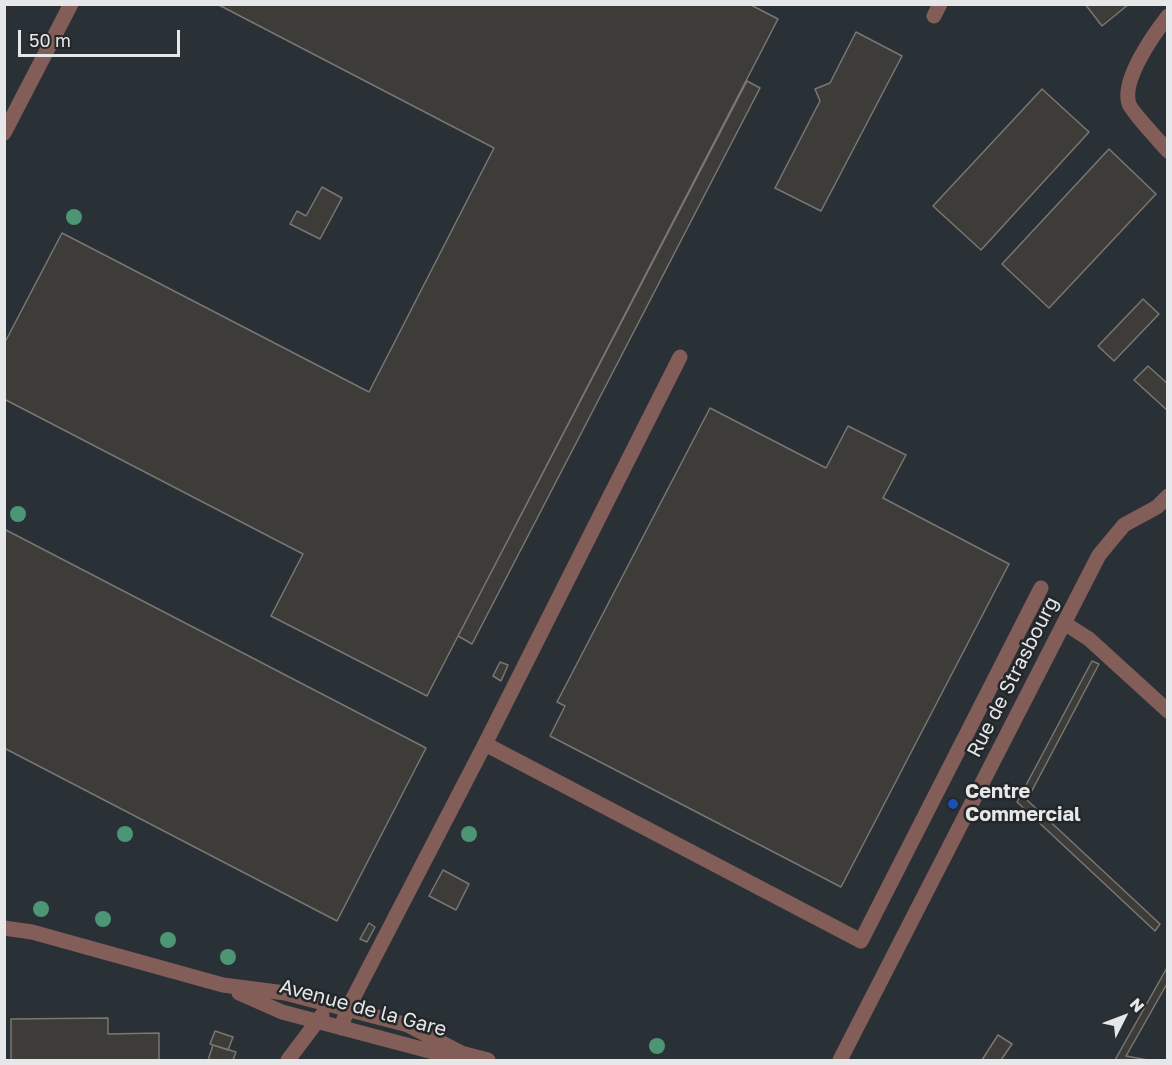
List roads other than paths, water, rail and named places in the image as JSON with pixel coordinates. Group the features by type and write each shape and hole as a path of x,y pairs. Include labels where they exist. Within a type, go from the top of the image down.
{"street":[{"path":"4,133 71,4"},
{"path":"1167,16 1153,36 1129,81 1129,104 1167,151"},
{"path":"341,1028 347,1010 485,744 680,357"},
{"name":"Rue de Strasbourg","path":"840,1060 1099,555 1124,525 1157,507 1167,496"},
{"path":"485,744 861,941 1041,588"},
{"path":"1064,623 1089,639 1167,711"},
{"name":"Avenue de la Gare","path":"4,928 32,932 223,985 285,993 408,1025 460,1053"},
{"name":"Avenue de la Gare","path":"223,985 282,1012 317,1022 437,1053 460,1053 488,1060"},
{"path":"288,1060 330,1005"}],"place":[{"name":"Centre Commercial","path":"953,804"}]}
